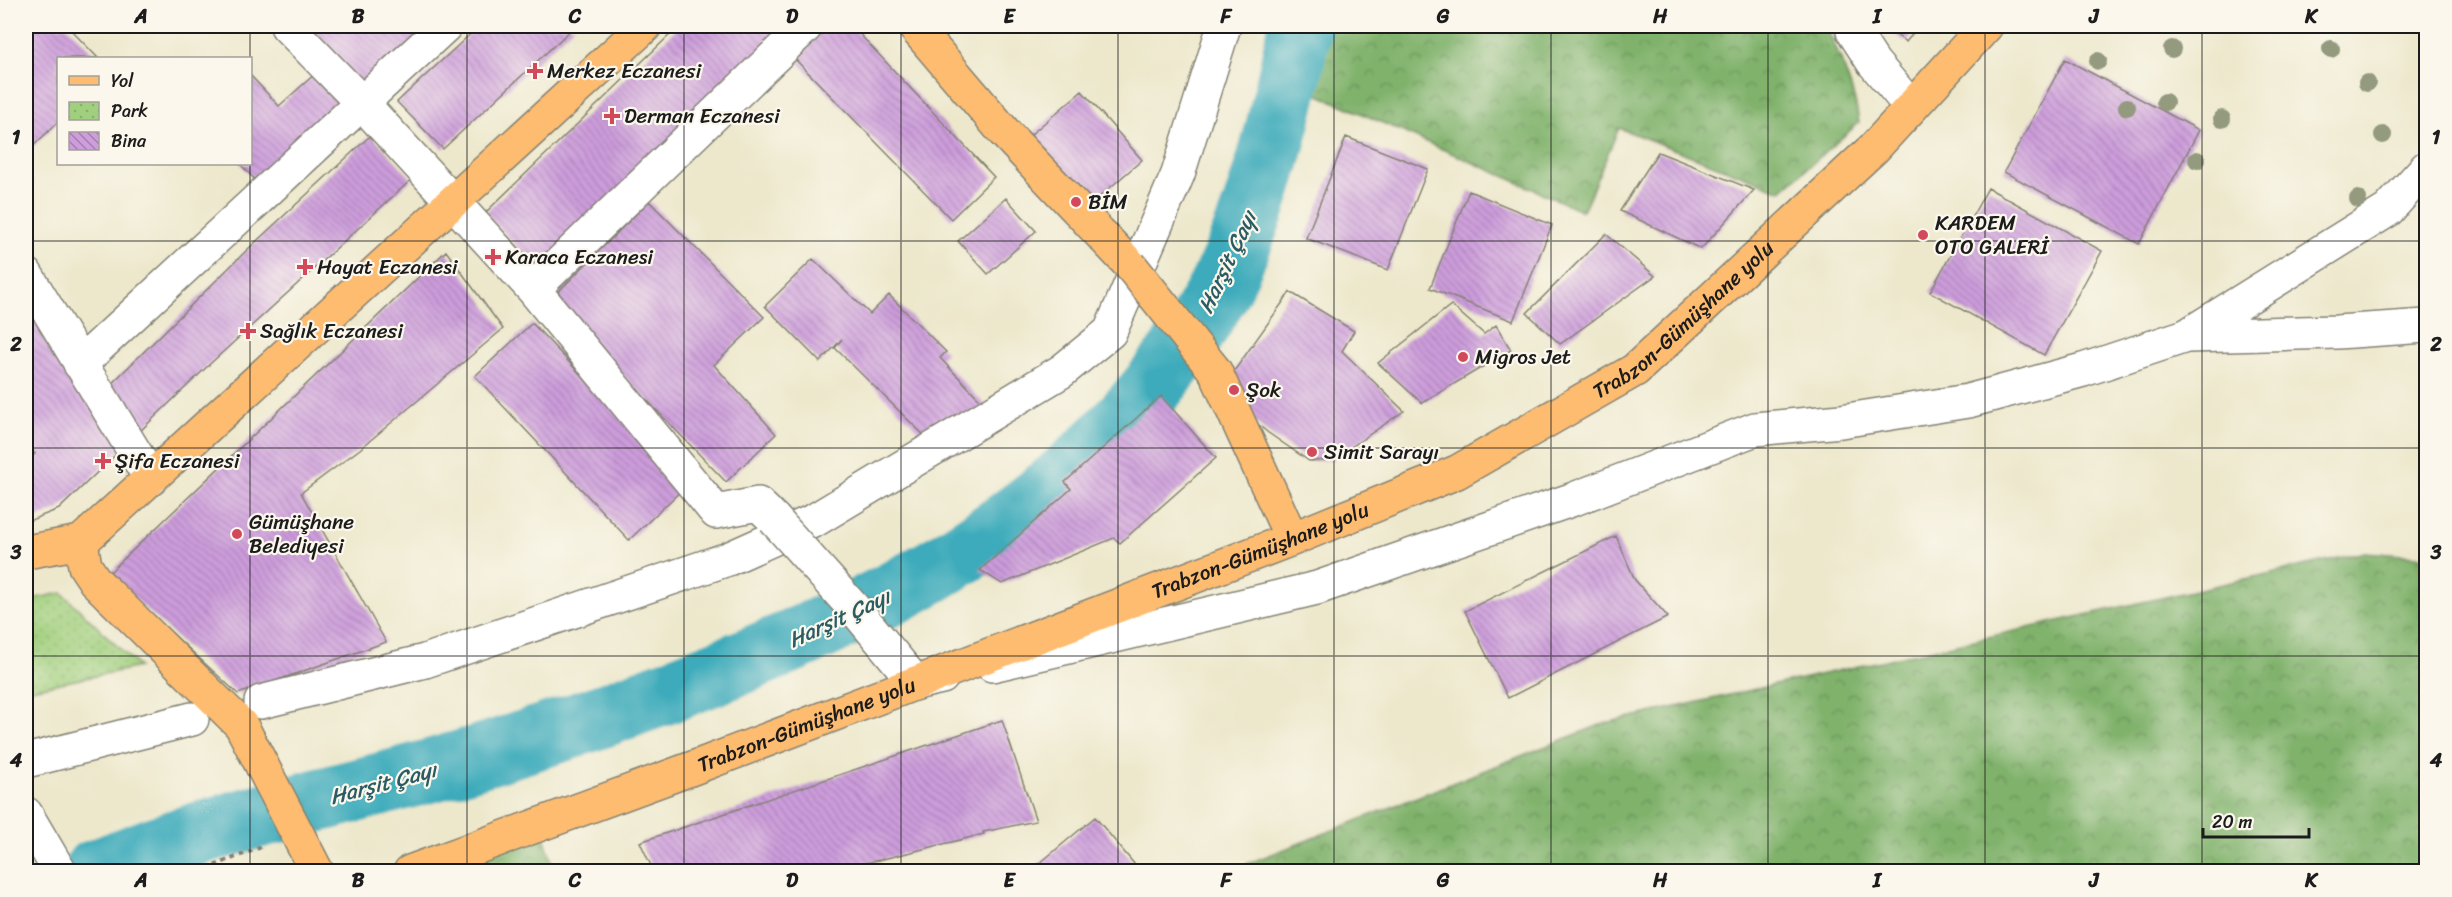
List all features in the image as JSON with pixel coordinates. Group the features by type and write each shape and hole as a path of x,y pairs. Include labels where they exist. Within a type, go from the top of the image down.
{"main road":[{"path":"26,552 81,542 451,201 645,26"},
{"path":"914,26 1005,133 1130,265 1215,371 1292,540"},
{"name":"Trabzon-Gümüşhane yolu","path":"410,872 693,768 1292,540 1457,472 1635,370 1874,148 1986,26"},
{"path":"81,542 86,566 95,581 251,714 295,833 317,872"}],"street":[{"path":"287,26 362,103 533,289 716,512 758,504 858,613 916,683 1317,588 1574,498 1755,429 1841,421 1968,400 2083,370 2186,336 2388,210 2427,168"},
{"path":"80,364 445,26"},
{"path":"533,289 806,26"},
{"path":"251,714 425,660 728,559 815,520 1062,371 1110,332 1178,174 1224,26"},
{"path":"1852,26 1873,62 1911,107"},
{"path":"26,274 151,479"},
{"path":"2186,336 2337,332 2427,326"},
{"path":"26,761 192,719"},
{"path":"26,814 60,872"}],"path":[{"path":"198,872 295,833"}],"green space":[{"path":"1317,26 1826,26 1842,61 1859,123 1781,191 1619,128 1583,211 1301,87"},
{"path":"2365,552 2426,557 2426,871 1229,871 1605,723"},
{"path":"62,593 139,667 26,690 26,600"},
{"path":"540,824 555,871 410,872"}],"building":[{"path":"26,26 67,26 97,57 57,57 57,123 26,153"},
{"path":"308,26 432,26 365,88"},
{"path":"479,26 575,26 443,149 397,102"},
{"path":"679,26 789,26 539,269 485,213"},
{"path":"827,26 852,26 994,177 951,219 793,57"},
{"path":"1884,26 1919,26 1906,42"},
{"path":"2065,59 2199,130 2139,244 2004,172"},
{"path":"326,64 362,103 266,191 241,165 252,165 252,77 279,106"},
{"path":"1082,91 1142,160 1076,217 1016,147"},
{"path":"371,135 412,179 212,362 59,509 26,522 26,462 35,454 26,442 26,274 99,396 247,250"},
{"path":"1346,137 1428,169 1388,270 1306,238"},
{"path":"1658,152 1754,190 1701,249 1620,211"},
{"path":"1988,188 2102,251 2044,355 1930,292"},
{"path":"1469,191 1552,225 1513,321 1430,288"},
{"path":"1006,198 1036,231 988,274 958,241"},
{"path":"649,201 764,317 714,365 776,434 726,482 550,300"},
{"path":"1606,234 1655,276 1560,344 1527,313"},
{"name":"Gümüşhane Belediyesi","path":"446,251 503,329 360,449 301,493 386,642 238,694 108,574"},
{"path":"813,259 870,314 889,295 946,352 940,358 992,412 946,457 835,348 842,339 820,362 765,306"},
{"path":"1290,292 1354,331 1342,351 1404,411 1332,460 1309,461 1267,432 1220,391"},
{"path":"1451,305 1484,334 1496,325 1511,350 1422,403 1378,363"},
{"path":"532,323 686,486 629,540 475,376"},
{"path":"1161,396 1216,458 1120,543 1114,538 1002,584 980,570 1071,489 1065,482"},
{"path":"1616,536 1635,580 1668,617 1508,698 1465,611"},
{"path":"1002,720 1036,821 823,872 654,872 640,842"},
{"path":"1095,817 1135,865 1128,872 1037,872 1034,868"}],"waterway":[{"name":"Harşit Çayı","path":"94,872 205,832 474,758 659,695 782,646 842,619 955,558 1008,522 1059,482 1107,438 1162,376 1207,311 1236,253 1260,189 1286,92 1300,26"}],"place":[{"name":"Merkez Eczanesi","path":"535,71"},
{"name":"Derman Eczanesi","path":"612,116"},
{"name":"BİM","path":"1076,202"},
{"name":"KARDEM OTO GALERİ","path":"1923,235"},
{"name":"Karaca Eczanesi","path":"493,257"},
{"name":"Hayat Eczanesi","path":"305,267"},
{"name":"Sağlık Eczanesi","path":"248,331"},
{"name":"Migros Jet","path":"1463,357"},
{"name":"Şok","path":"1234,390"},
{"name":"Simit Sarayı","path":"1312,452"},
{"name":"Şifa Eczanesi","path":"103,461"},
{"name":"Gümüşhane Belediyesi","path":"237,534"}]}
